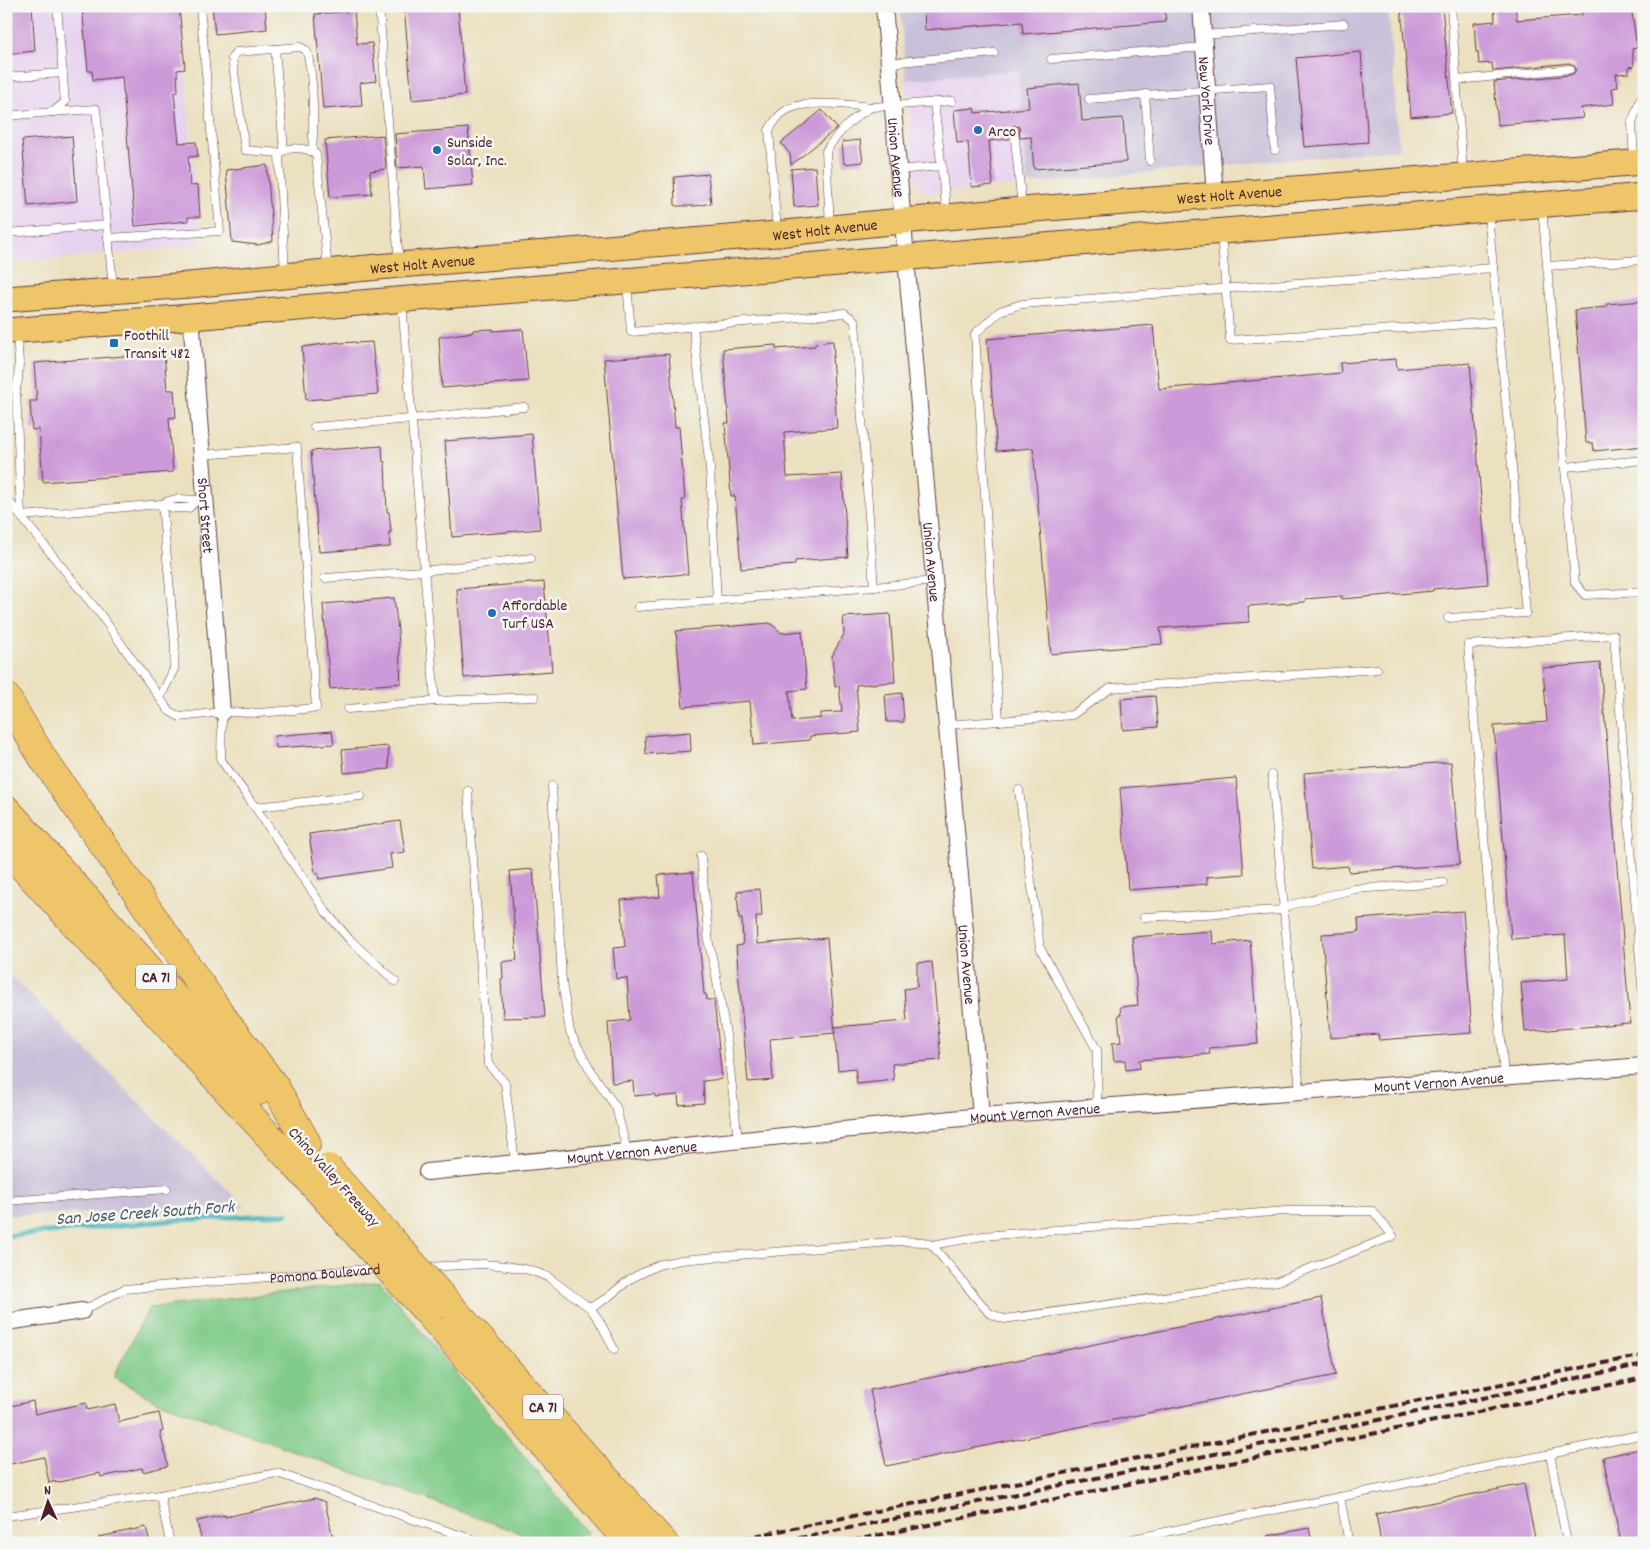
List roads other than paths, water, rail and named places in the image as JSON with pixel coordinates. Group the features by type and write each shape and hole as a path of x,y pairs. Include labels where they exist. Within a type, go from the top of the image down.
{"highway":[{"path":"6,697 44,760 223,1017 276,1088 307,1143"},
{"name":"Chino Valley Freeway","path":"6,809 130,949 307,1143 629,1543"},
{"name":"Chino Valley Freeway","path":"6,849 299,1169 441,1311 664,1543"},
{"path":"6,873 126,979"}],"main road":[{"name":"West Holt Avenue","path":"6,299 777,234 1022,210 1639,162"},
{"path":"11,331 191,318 1644,196"},
{"path":"244,313 284,292 376,285 392,277 399,265"}],"street":[{"name":"Union Avenue","path":"884,6 981,1116"},
{"name":"New York Drive","path":"1200,6 1215,195"},
{"name":"Short Street","path":"191,318 202,455 200,500 222,712"},
{"name":"Mount Vernon Avenue","path":"427,1172 981,1116 1644,1066"},
{"name":"Pomona Boulevard","path":"6,1322 82,1311"}],"lane":[{"path":"51,112 65,102 57,6"},
{"path":"108,238 220,231 200,6"},
{"path":"379,6 399,265"},
{"path":"1451,6 1463,176"},
{"path":"1051,59 1344,24"},
{"path":"312,151 311,75 306,50 300,47 236,52 232,58 244,148 248,151 282,152 302,148 316,154 328,271"},
{"path":"275,49 282,152 285,275"},
{"path":"889,63 994,53"},
{"path":"1457,80 1570,69"},
{"path":"6,77 63,73"},
{"path":"1089,99 1270,86 1276,150"},
{"path":"1639,162 1632,122 1644,91"},
{"path":"1145,94 1150,162"},
{"path":"777,234 769,130 775,119 788,109 808,104 872,107 952,101"},
{"path":"934,102 947,217"},
{"path":"830,228 826,151 831,143 861,113 872,107"},
{"path":"6,116 96,110 113,291"},
{"path":"1014,130 1022,210"},
{"path":"898,170 942,166"},
{"path":"1542,204 1575,583 1585,595 1644,592"},
{"path":"1448,618 1526,613 1487,209"},
{"path":"6,212 7,233 107,225"},
{"path":"1221,231 1230,340 1498,322"},
{"path":"1547,266 1644,260"},
{"path":"999,721 974,334 1000,310 1022,304 1493,268"},
{"path":"627,281 631,332 845,313 855,321 874,587"},
{"path":"402,300 435,701"},
{"path":"693,326 710,469 717,600"},
{"path":"11,331 19,363 16,388 21,516"},
{"path":"6,388 16,388"},
{"path":"314,427 524,407"},
{"path":"6,498 100,614 170,711 180,717 222,712 259,713 316,708 297,447 202,455"},
{"path":"1565,467 1644,460"},
{"path":"21,516 162,504 172,499 188,498 200,500"},
{"path":"160,698 174,669 175,645 162,504"},
{"path":"325,578 423,571 531,558"},
{"path":"638,608 934,581"},
{"path":"1504,1076 1468,646 1614,635 1644,1010"},
{"path":"947,725 1072,715 1111,688 1377,669"},
{"path":"348,710 435,701 535,697"},
{"path":"222,712 221,760 326,912 349,939 395,981"},
{"path":"1272,775 1300,1092"},
{"path":"552,786 562,982 570,1032 590,1070 616,1106 627,1151"},
{"path":"468,790 488,1064 505,1083 515,1163"},
{"path":"1019,790 1040,948 1097,1050 1097,1107"},
{"path":"255,807 361,796"},
{"path":"701,856 709,944 726,1034 738,1140"},
{"path":"1144,917 1284,908 1354,889 1443,883"},
{"path":"6,1200 167,1189"},
{"path":"590,1308 607,1298 630,1278 658,1265 681,1260 902,1241 923,1242 932,1245 982,1236 1285,1211 1373,1211 1394,1236 1278,1281 1004,1319 989,1313 932,1245"},
{"name":"Pomona Boulevard","path":"82,1311 124,1289 354,1269 483,1264 530,1270 548,1277 590,1308 599,1320 614,1349"},
{"path":"1113,1543 1644,1434"},
{"path":"1550,1454 1567,1543"},
{"path":"6,1516 160,1495 277,1472 474,1540"},
{"path":"160,1495 170,1543"},
{"path":"1340,1497 1349,1543"}],"waterway":[{"name":"San Jose Creek South Fork","path":"6,1236 178,1220 287,1214"}],"railway":[{"path":"720,1543 1644,1355"},
{"path":"775,1543 1274,1442 1644,1364"},
{"path":"841,1543 1644,1378"}],"place":[{"name":"Arco","path":"978,130"},
{"name":"Sunside Solar, Inc.","path":"437,150"},
{"name":"Foothill Transit 482","path":"114,343"},
{"name":"Affordable Turf USA","path":"492,613"}]}
